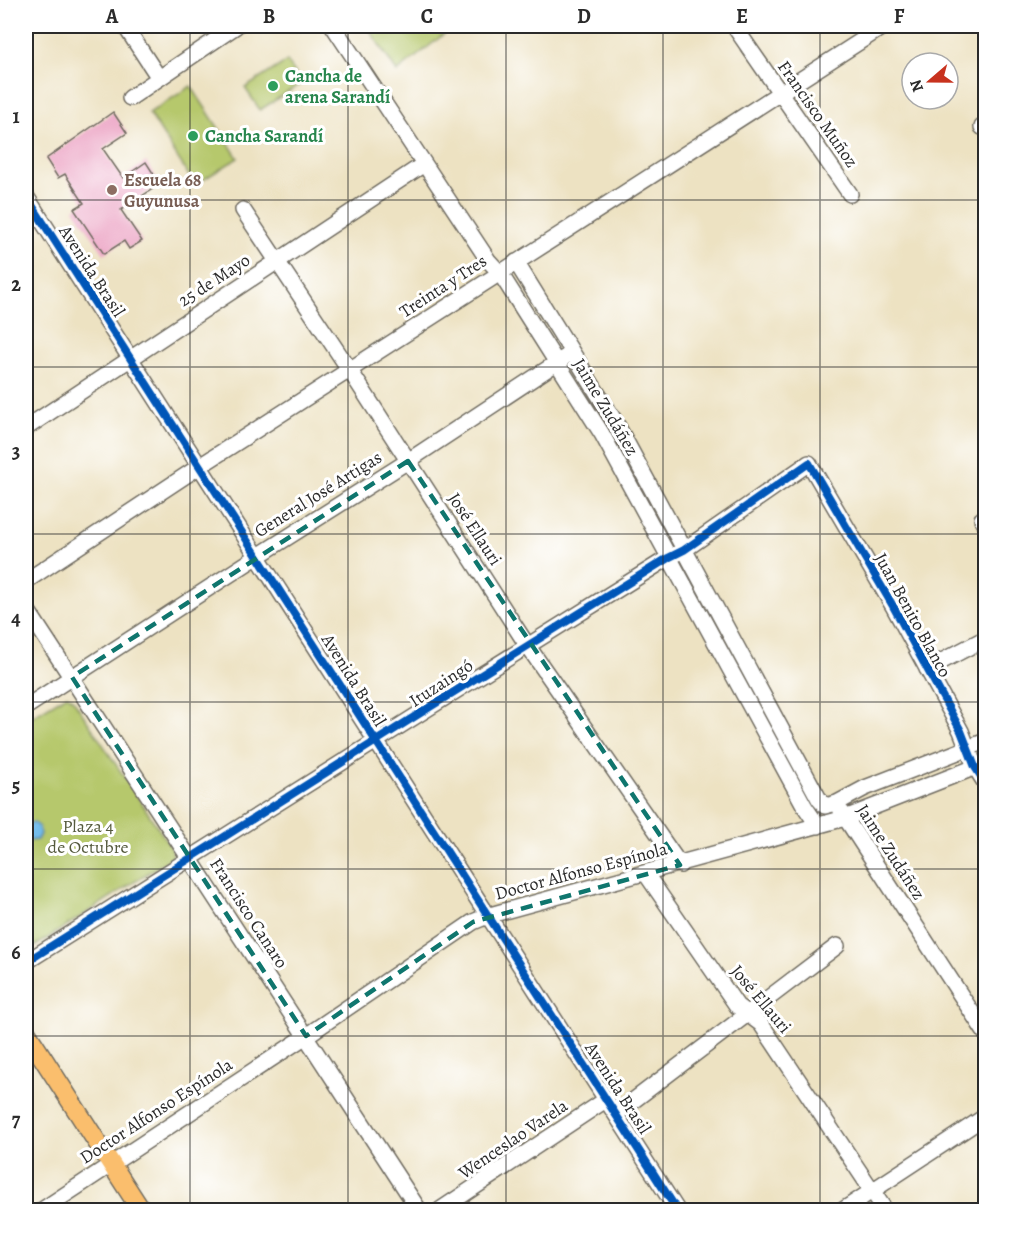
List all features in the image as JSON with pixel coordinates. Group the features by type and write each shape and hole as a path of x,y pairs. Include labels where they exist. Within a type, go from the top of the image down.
{"main road":[{"path":"26,1032 141,1210"}],"street":[{"path":"125,26 159,78"},
{"path":"130,98 236,26"},
{"name":"Jaime Zudáñez","path":"333,26 488,260 500,273 602,434 805,807 818,826"},
{"name":"Francisco Muñoz","path":"734,26 850,194"},
{"name":"Treinta y Tres","path":"26,581 875,28"},
{"name":"25 de Mayo","path":"26,428 424,164"},
{"name":"Avenida Brasil","path":"26,195 376,743 490,915 677,1210"},
{"name":"José Ellauri","path":"243,210 349,369 527,645 680,865"},
{"name":"Jaime Zudáñez","path":"516,262 616,423 814,791 845,819 986,1034"},
{"name":"General José Artigas","path":"26,707 571,353"},
{"name":"Ituzaingó","path":"26,963 376,743 527,645 684,550 809,463"},
{"name":"Juan Benito Blanco","path":"809,463 927,669 961,731 967,748 980,765 986,784"},
{"name":"Francisco Canaro","path":"26,608 419,1210"},
{"path":"927,669 986,638"},
{"path":"818,826 831,804 865,788 986,741"},
{"name":"Doctor Alfonso Espínola","path":"42,1210 306,1036 473,922 490,915 845,819 980,765"},
{"name":"José Ellauri","path":"646,874 737,1006 761,1024 885,1210"},
{"path":"616,1113 837,946"},
{"name":"Wenceslao Varela","path":"440,1210 607,1099"},
{"path":"843,1210 986,1116"}],"highlighted area":[{"path":"408,461 680,865 473,922 306,1036 72,677"}],"green space":[{"path":"367,26 454,26 397,72"},
{"name":"Cancha de arena Sarandí","path":"287,61 302,83 260,110 245,88"},
{"name":"Cancha Sarandí","path":"191,86 238,158 195,185 149,113"},
{"name":"Plaza 4 de Octubre","path":"67,695 72,698 172,849 173,857 26,952 26,720"}],"water":[{"path":"33,822 39,827 40,834 37,840 29,841 26,839 26,825"}],"building":[{"path":"113,112 127,133 103,149 123,178 146,162 160,184 121,210 142,241 129,249 124,241 104,254 74,209 84,203 65,174 58,178 46,159"}],"cycle path":[{"path":"26,196 677,1210"},
{"path":"26,962 587,608 684,550 809,463 893,606 961,731 975,767 986,784"}],"place":[{"name":"Cancha de arena Sarandí","path":"273,86"},
{"name":"Cancha Sarandí","path":"193,136"},
{"name":"Escuela 68 Guyunusa","path":"112,190"}]}
